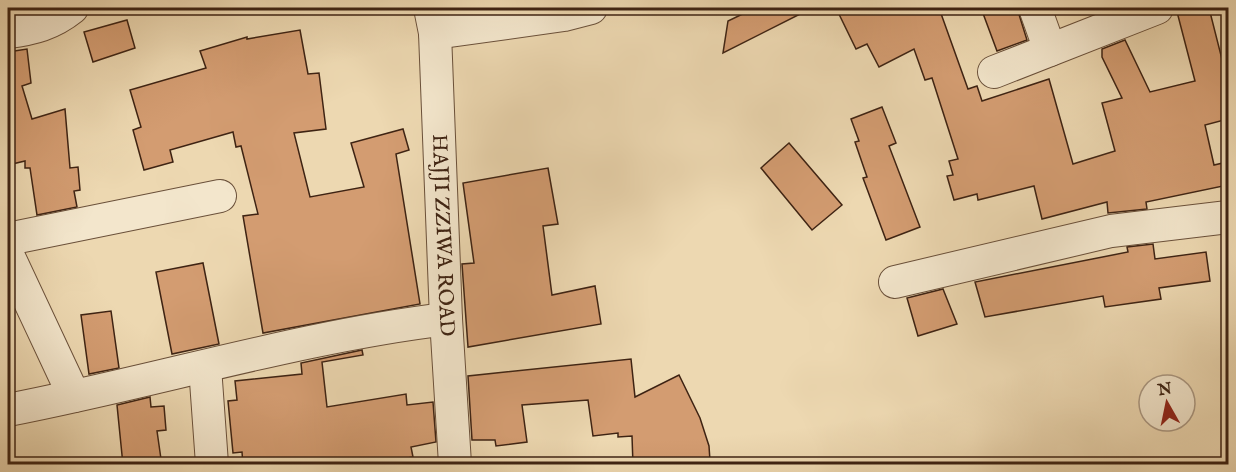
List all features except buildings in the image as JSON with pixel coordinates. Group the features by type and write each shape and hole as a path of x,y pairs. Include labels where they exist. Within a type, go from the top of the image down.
{"street":[{"path":"8,32 37,29 60,18 72,8"},
{"path":"432,20 553,17 591,8"},
{"path":"1035,8 1050,50"},
{"path":"994,72 1157,8"},
{"name":"HAJJI ZZIWA ROAD","path":"432,20 455,465"},
{"path":"8,239 220,196"},
{"path":"895,282 1111,231 1228,217"},
{"path":"8,255 74,396"},
{"path":"8,410 384,327 446,319"},
{"path":"205,367 212,465"}]}
